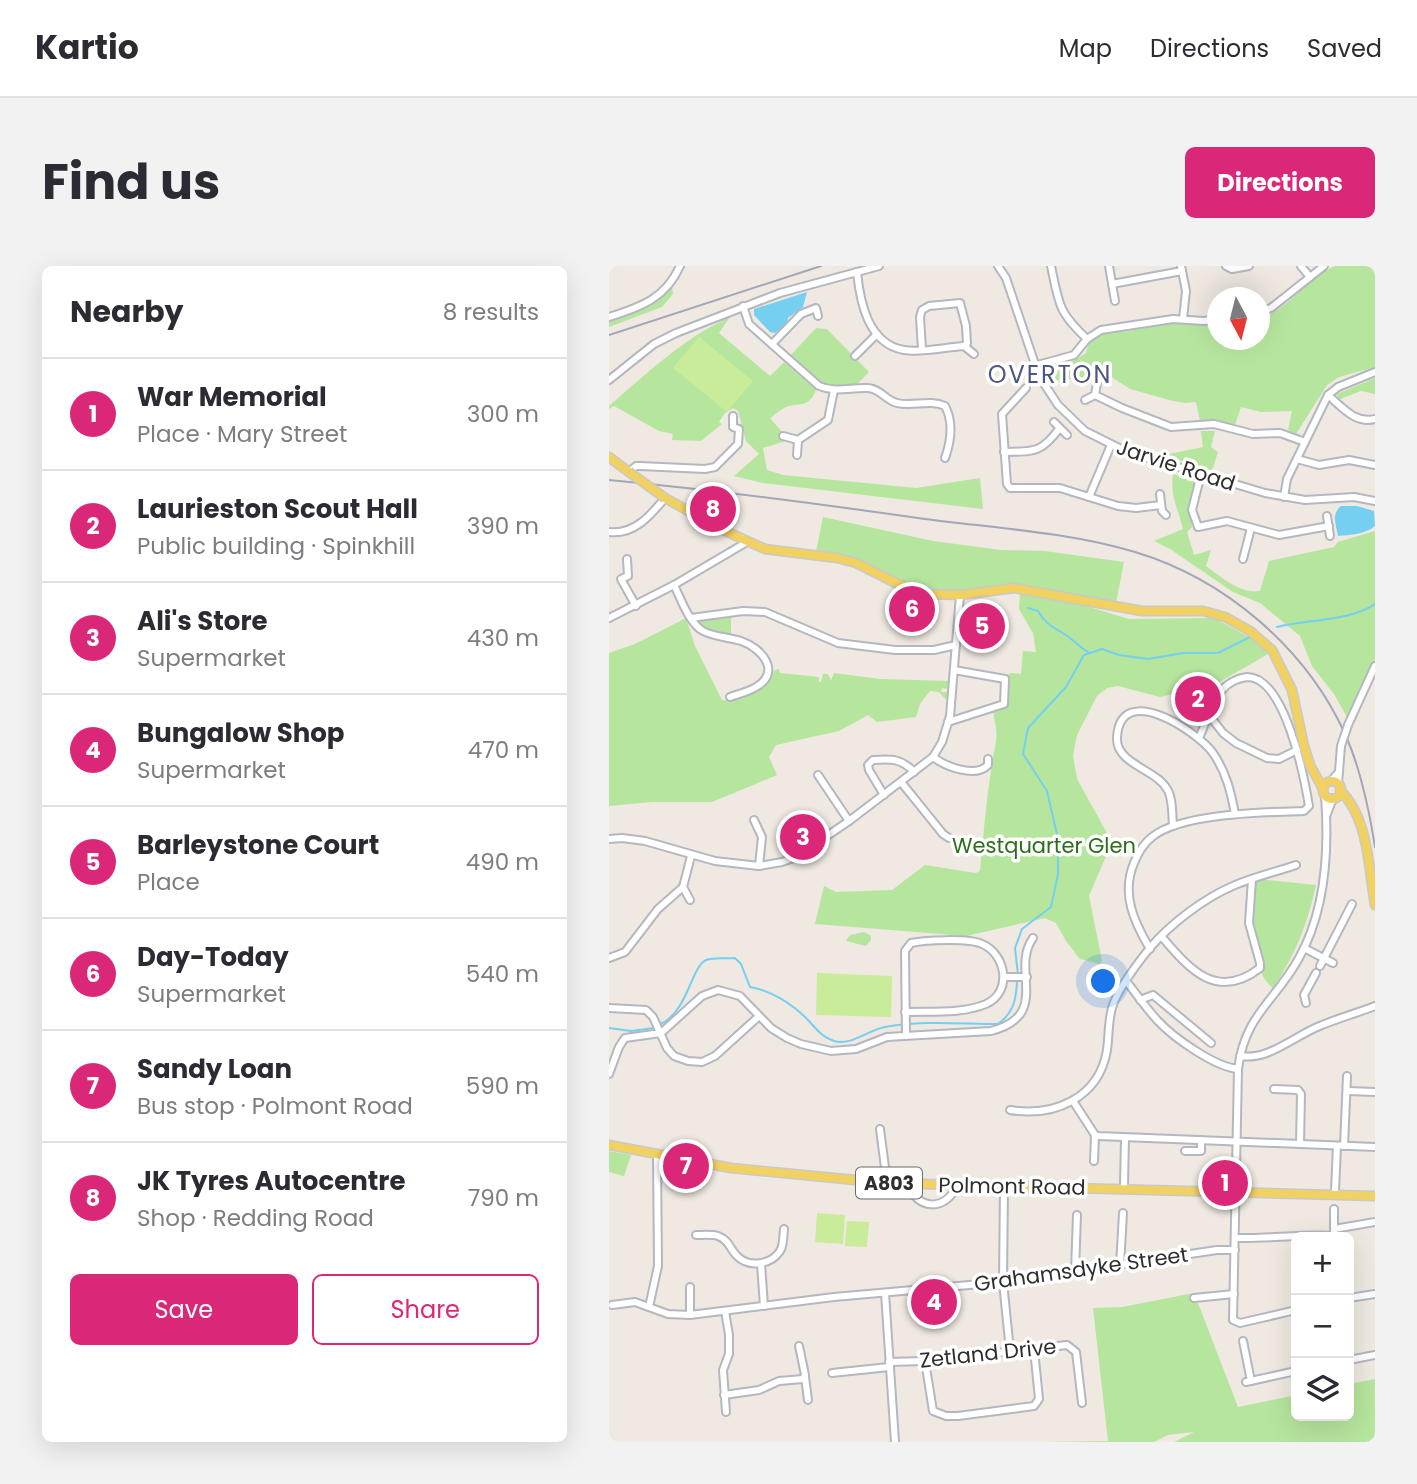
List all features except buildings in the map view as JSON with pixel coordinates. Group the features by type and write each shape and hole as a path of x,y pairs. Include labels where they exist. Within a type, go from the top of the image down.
{"main road":[{"path":"609,457 665,498 747,542 765,549 856,563 895,583 928,594 960,595 1014,588 1132,610 1208,612 1225,617 1250,631 1272,650 1287,677 1297,705 1310,765 1332,790 1353,806 1362,827 1375,905"},
{"name":"Polmont Road","path":"609,1145 731,1168 887,1183 1124,1187"},
{"name":"A803","path":"1124,1187 1375,1196"}],"street":[{"path":"609,317 647,304 658,297 667,288 680,266"},
{"path":"609,380 654,344 676,333 743,306 879,266"},
{"name":"Jarvie Road","path":"998,266 1006,278 1034,366 1049,393 1067,416 1086,431 1111,445 1284,497 1305,500 1354,497 1375,502"},
{"path":"1051,266 1061,310 1087,340"},
{"path":"1109,266 1115,301"},
{"path":"1226,266 1232,269 1248,266"},
{"path":"1301,266 1310,277"},
{"path":"1270,308 1324,266"},
{"path":"1112,284 1181,269 1186,291 1183,319"},
{"path":"857,272 866,318 877,334 891,346 905,351 964,346 974,354"},
{"path":"813,297 818,316"},
{"path":"922,349 922,310 946,303 960,303 967,326 967,344 964,346"},
{"path":"743,306 749,324 820,386 834,390 867,388 882,392 897,403 931,403 945,407 949,413 951,432 945,458"},
{"path":"772,344 801,314 816,308"},
{"path":"1034,366 1075,355 1087,340 1101,330 1173,318 1207,321"},
{"path":"855,356 877,334"},
{"path":"1284,497 1287,479 1328,395 1338,387 1375,372"},
{"path":"1095,395 1097,383"},
{"path":"1026,388 1002,414 1007,484 1010,488 1050,487 1136,508 1161,505"},
{"path":"783,436 798,440 828,420 834,390"},
{"path":"1095,395 1171,427 1214,424 1253,435 1280,433 1305,442"},
{"path":"1085,400 1095,395"},
{"path":"1328,395 1356,418 1363,421 1375,419"},
{"path":"629,472 636,466 718,468 741,439 739,429 733,426 733,416"},
{"path":"1054,422 1067,435"},
{"path":"1004,452 1044,447 1059,429"},
{"path":"796,455 798,440"},
{"path":"1089,497 1111,445"},
{"path":"1297,459 1319,465 1349,460 1373,465 1368,474"},
{"path":"1201,474 1192,510 1198,527 1227,521 1279,535 1329,526"},
{"path":"1160,494 1166,516"},
{"path":"609,532 631,529 654,512 665,498"},
{"path":"1327,516 1330,536"},
{"path":"1243,559 1251,528"},
{"path":"609,618 636,606 747,542"},
{"path":"627,559 628,576 618,580 636,606"},
{"path":"674,585 691,618 702,631 743,642 763,654 769,666 768,676 757,687 730,697"},
{"path":"609,839 645,841 691,856 759,866 789,860 849,821 933,757 942,742 948,722 960,595"},
{"path":"691,618 743,611 765,612 838,643 895,650 934,650 956,645"},
{"path":"1291,1311 1240,1323 1234,1322 1238,1069 1252,1022 1304,948 1314,921 1323,884 1327,815 1338,773 1341,747 1375,666"},
{"path":"948,722 1004,704 1005,679 954,670"},
{"path":"1150,949 1132,915 1128,899 1131,870 1144,844 1152,836 1173,826 1235,814 1307,809 1309,806 1297,750 1282,711 1270,688 1259,681 1247,677 1227,685 1199,738"},
{"path":"1282,711 1297,705"},
{"path":"1173,826 1168,790 1162,782 1121,751 1117,740 1118,729 1125,718 1131,715 1145,712 1172,720 1199,738 1224,773 1235,814"},
{"path":"1209,715 1223,733 1236,743 1267,758 1279,759 1297,750"},
{"path":"933,757 942,764 975,772 984,769 988,765 988,759"},
{"path":"884,795 869,770 868,765 873,760 893,758 904,761 914,772"},
{"path":"818,775 849,821"},
{"path":"901,782 949,838"},
{"path":"754,820 762,836 759,866"},
{"path":"609,958 625,952 658,909 683,887 691,856"},
{"path":"1010,1110 1040,1112 1073,1101 1092,1085 1102,1068 1107,1050 1112,1009 1150,949 1208,901 1232,886 1296,865"},
{"path":"1162,937 1181,960 1211,981 1236,982 1249,976 1260,968 1249,923 1252,879"},
{"path":"683,887 690,900"},
{"path":"1320,966 1352,904"},
{"path":"609,1074 619,1046 625,1038 661,1032 702,996 718,990 740,996 758,1017 787,1038 831,1051 847,1051 887,1037 991,1031 1004,1027 1012,1023 1024,1006 1021,977 1026,950 1033,938"},
{"path":"905,1012 972,1009 990,1002 1001,990 1004,977 996,955 990,948 978,942 911,943 905,950 905,1012 906,1036"},
{"path":"1304,948 1333,963"},
{"path":"1306,1003 1304,995 1316,973"},
{"path":"1004,977 1021,977"},
{"path":"1127,982 1160,1023 1221,1065 1238,1069"},
{"path":"1140,1000 1153,995 1211,1044"},
{"path":"1240,1056 1252,1058 1263,1055 1319,1026 1375,1006"},
{"path":"609,1007 646,1010 653,1017 667,1048 674,1056 702,1062 715,1056 758,1017"},
{"path":"1334,1232 1335,1194 1347,1076"},
{"path":"1274,1089 1298,1090 1302,1097 1300,1144"},
{"path":"1347,1091 1375,1092"},
{"path":"1073,1101 1095,1135 1094,1161"},
{"path":"881,1129 887,1183"},
{"path":"1095,1135 1375,1147"},
{"path":"1124,1187 1125,1138"},
{"path":"1185,1151 1201,1152 1201,1140"},
{"path":"649,1307 658,1266 657,1156"},
{"path":"907,1184 918,1200 932,1205 946,1200 958,1185"},
{"path":"1005,1186 1003,1282 1010,1351"},
{"path":"1120,1266 1123,1213"},
{"path":"1075,1272 1077,1215"},
{"path":"1341,1232 1375,1223"},
{"path":"696,1235 718,1236 728,1242 737,1256 747,1262 761,1264 780,1252 784,1229"},
{"path":"1235,1238 1272,1239 1291,1236"},
{"name":"Grahamsdyke Street","path":"612,1305 635,1302 668,1314 690,1315 1003,1282 1217,1250 1234,1250"},
{"path":"761,1264 764,1306"},
{"path":"690,1287 690,1315"},
{"path":"885,1293 895,1442"},
{"path":"1195,1298 1234,1294"},
{"path":"1354,1297 1375,1294"},
{"path":"725,1311 729,1335 729,1354 723,1370 726,1412"},
{"path":"1243,1341 1249,1382 1291,1372"},
{"name":"Zetland Drive","path":"832,1373 1067,1345 1076,1352 1082,1403"},
{"path":"799,1346 808,1400"},
{"path":"925,1361 933,1410 946,1416 971,1414 1037,1404 1039,1399 1034,1349"},
{"path":"1354,1359 1375,1356"},
{"path":"724,1395 759,1390 779,1381 803,1379 805,1375"}],"green space":[{"path":"1336,266 1375,266 1375,367 1339,377 1327,385 1296,434 1288,430 1292,411 1261,412 1241,407 1235,425 1200,421 1196,402 1173,401 1130,389 1110,376 1047,381 1042,368 1073,361 1086,353 1092,340 1104,333 1173,323 1207,324 1207,350 1270,350 1270,314 1325,271"},
{"path":"672,288 673,294 662,307 609,327 609,320 651,306"},
{"path":"730,317 719,333 770,376 784,362 816,390 808,401 782,409 770,418 789,440 763,448 767,470 783,475 916,488 980,478 983,509 763,483 734,476 759,454 746,441 738,411 733,408 724,414 719,422 722,424 701,441 672,440 673,434 659,431 614,406 609,409 609,406 667,357 697,335"},
{"path":"816,328 827,329 869,372 855,386 833,385 818,380 790,356"},
{"path":"699,337 753,381 727,412 673,368"},
{"path":"1375,378 1375,394 1361,391 1338,400 1337,394"},
{"path":"1201,431 1215,431 1211,447 1218,452 1212,471 1164,455 1203,447"},
{"path":"1173,474 1197,482 1190,508 1192,527 1187,532 1194,555 1211,550 1206,566 1231,584 1245,590 1260,591 1269,561 1334,547 1338,542 1375,531 1375,659 1347,717 1334,694 1312,666 1300,636 1260,603 1233,592 1154,541 1183,529 1174,496"},
{"path":"823,517 933,541 1001,550 1045,551 1124,562 1116,603 1023,585 1007,584 966,590 917,587 850,556 816,552"},
{"name":"Westquarter Glen","path":"1020,593 1079,604 1129,619 1214,618 1256,641 1268,654 1216,684 1160,697 1118,686 1107,688 1097,696 1077,735 1073,756 1077,779 1112,842 1089,896 1102,961 1099,964 1080,959 1056,923 1045,918 966,936 815,924 824,886 836,892 892,890 925,865 976,873 980,871 996,738 993,710 1005,705 1006,677 1010,673 1021,674 1023,651 1036,652 1033,633 1019,609"},
{"path":"731,612 731,639 703,631 691,618"},
{"path":"686,618 695,646 722,700 738,699 753,693 779,669 780,673 819,677 819,682 823,674 828,674 831,680 834,673 880,679 949,681 947,689 942,688 941,692 948,692 946,700 939,692 930,691 920,704 916,717 877,722 868,715 839,731 776,745 769,757 777,775 712,802 652,802 609,806 609,653 635,644"},
{"path":"1257,879 1316,885 1300,939 1273,988 1259,968 1245,921 1247,899"},
{"path":"864,932 871,936 866,946 846,941 850,935"},
{"path":"817,973 892,976 891,1017 816,1015"},
{"path":"609,1151 631,1155 624,1176 609,1172"},
{"path":"817,1213 845,1215 843,1244 815,1242"},
{"path":"847,1221 869,1222 867,1247 845,1246"},
{"path":"1194,1293 1195,1303 1198,1303 1238,1407 1291,1396 1291,1421 1354,1421 1354,1383 1375,1379 1375,1442 1174,1442 1194,1432 1168,1435 1154,1442 1046,1442 1108,1441 1093,1308 1122,1307"}],"water":[{"path":"807,292 803,307 788,318 787,323 775,333 770,332 754,315 754,309"},
{"path":"1341,506 1357,506 1374,511 1375,526 1353,535 1338,536 1335,516"}],"waterway":[{"path":"1277,627 1340,617 1375,604"},
{"path":"1028,608 1038,611 1048,623 1088,652"},
{"path":"1018,975 1015,948 1022,929 1051,907 1058,874 1058,839 1047,791 1023,754 1028,728 1066,687 1084,655 1102,649 1119,655 1148,659 1183,653 1218,653 1252,636"},
{"path":"661,1024 677,1009 701,964 712,959 735,958 741,964 750,987 780,998 825,1037 841,1042 899,1025 998,1024 1008,1015 1013,1005 1017,981"},
{"path":"609,1028 631,1031 654,1028"}],"railway":[{"path":"609,335 821,266"},
{"path":"609,480 1057,535 1109,545 1168,564 1231,599 1259,621 1308,673 1328,703 1351,747 1364,789 1375,847"}],"place":[{"name":"JK Tyres Autocentre","path":"713,509"},
{"name":"Day-Today","path":"912,609"},
{"name":"Barleystone Court","path":"982,626"},
{"name":"Laurieston Scout Hall","path":"1198,699"},
{"name":"Ali's Store","path":"803,837"},
{"name":"Sandy Loan","path":"686,1166"},
{"name":"War Memorial","path":"1225,1183"},
{"name":"Bungalow Shop","path":"934,1302"}],"district":[{"name":"OVERTON","path":"1050,374"}]}
